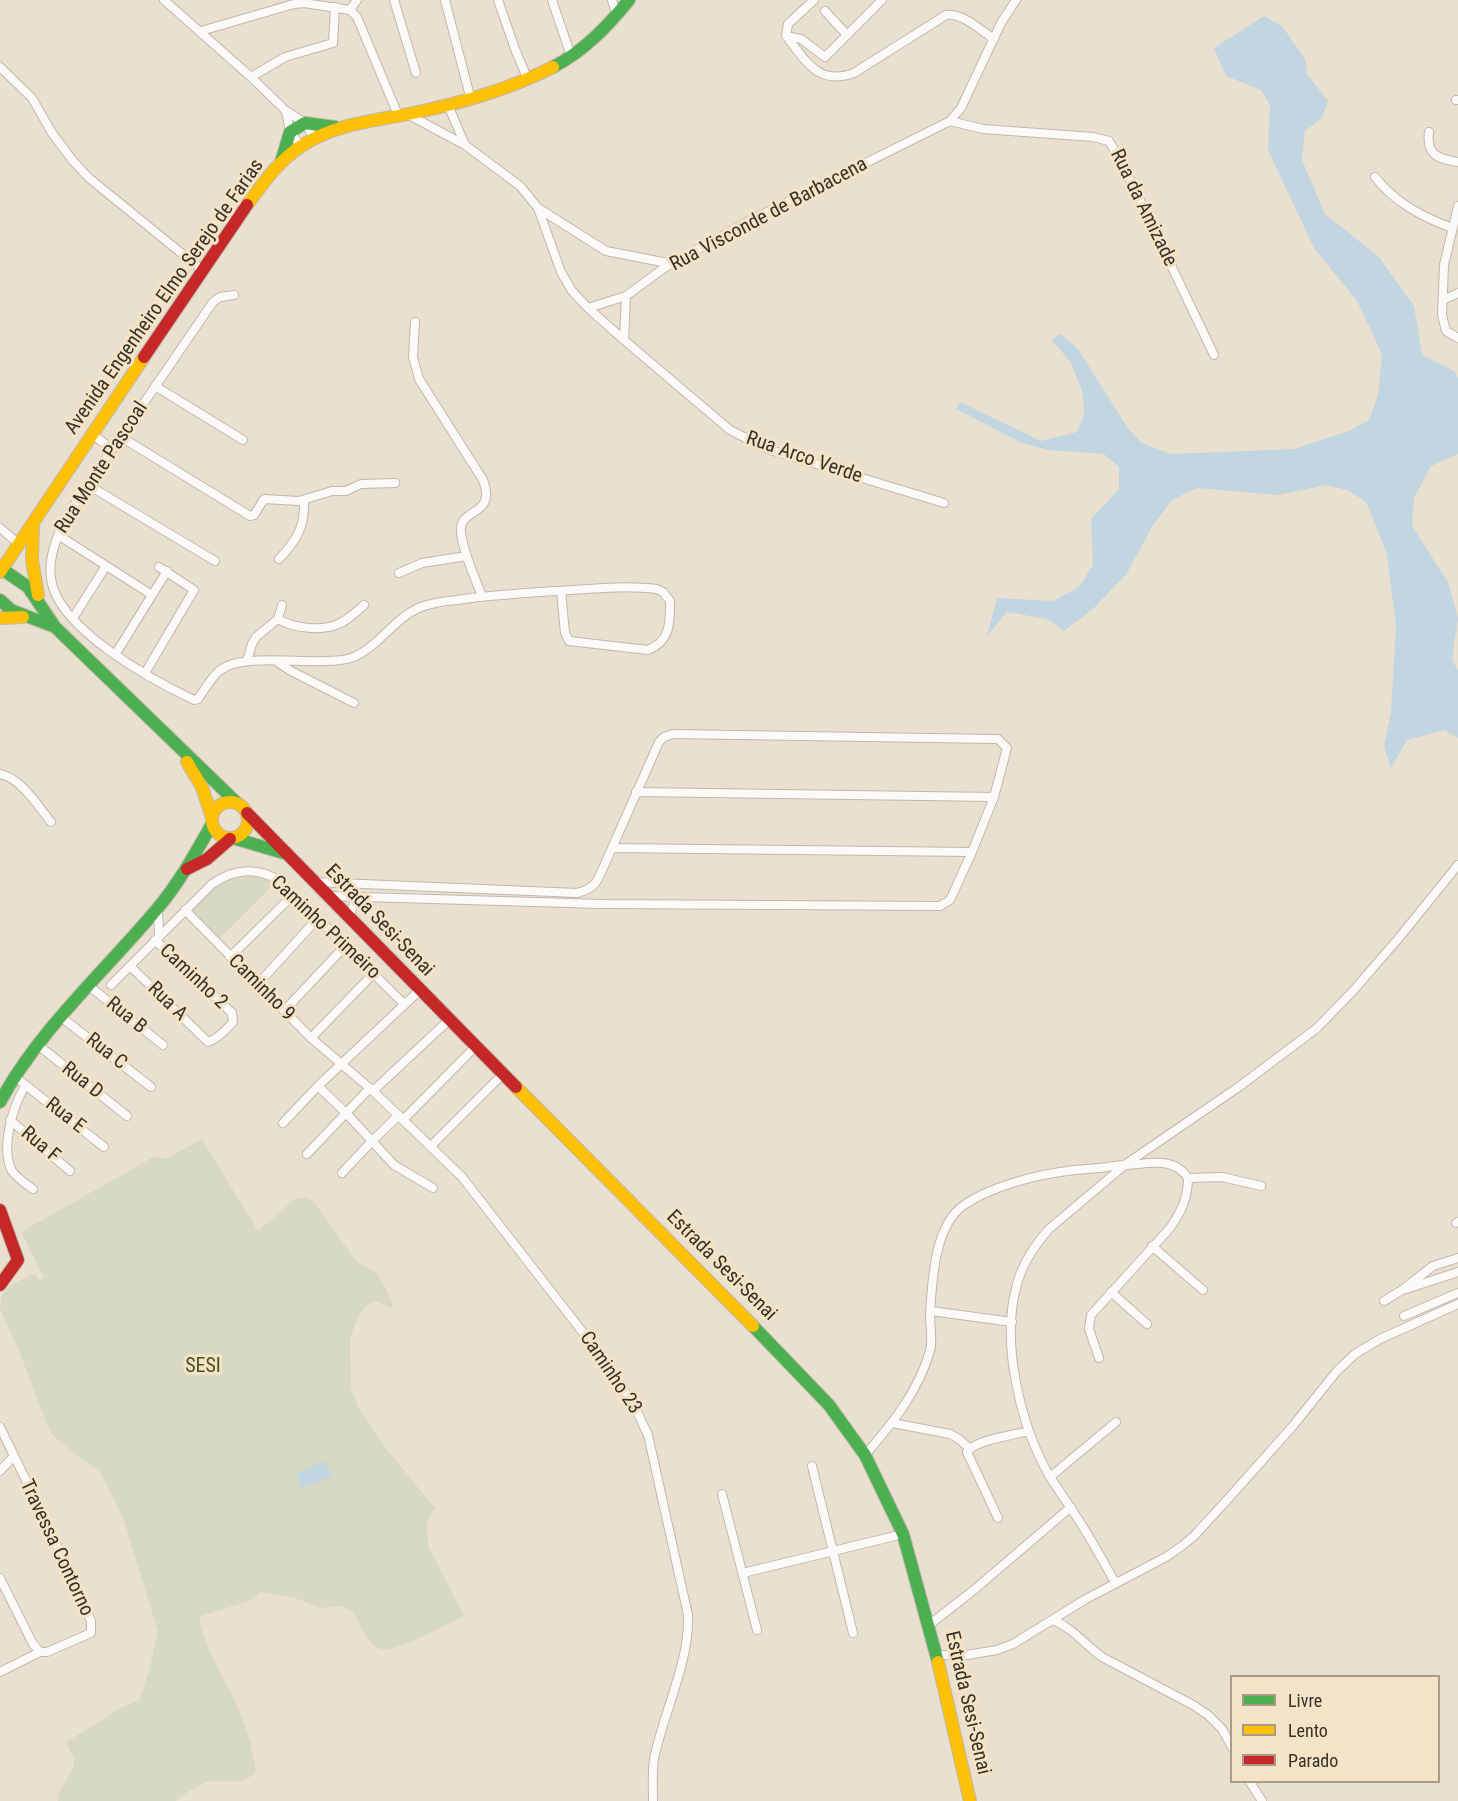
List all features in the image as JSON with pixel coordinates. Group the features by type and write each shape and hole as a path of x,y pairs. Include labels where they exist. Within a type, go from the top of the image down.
{"street":[{"path":"164,0 201,31 286,111 305,123 339,128"},
{"path":"350,10 357,0"},
{"path":"394,0 416,73"},
{"path":"445,0 471,100"},
{"path":"498,0 528,80"},
{"path":"552,0 571,56"},
{"path":"612,0 617,18"},
{"name":"Avenida Engenheiro Elmo Serejo de Farias","path":"1,571 202,270 263,183 281,164 301,146 339,128 471,100 528,80 571,56 617,18 629,0"},
{"path":"814,0 788,24 786,36 814,71 833,77 854,73 946,15 964,18 994,39"},
{"path":"786,36 801,39 825,57 882,0"},
{"path":"950,121 961,108 1008,9 1016,0"},
{"path":"201,31 294,4 304,3 350,10 357,17 403,115 465,145 518,184 538,208 609,253 672,264"},
{"path":"251,77 285,57 333,43 335,7"},
{"path":"825,11 847,35"},
{"path":"0,67 30,96 52,133 89,178 202,270"},
{"path":"448,105 465,145"},
{"path":"281,164 290,132 286,111"},
{"name":"Rua Visconde de Barbacena","path":"588,308 626,296 672,264 785,203 950,121"},
{"name":"Rua da Amizade","path":"950,121 983,129 1093,137 1109,141 1123,165 1214,356"},
{"path":"290,132 305,123"},
{"path":"305,123 314,138"},
{"path":"290,132 301,146"},
{"path":"1430,132 1428,143 1433,154 1442,159 1458,162"},
{"path":"1376,177 1386,190 1405,205 1427,219 1452,228"},
{"path":"1455,336 1446,331 1443,322 1443,300 1445,256 1458,206"},
{"name":"Rua Arco Verde","path":"538,208 561,272 572,291 588,308 706,411 740,436 767,449 944,503"},
{"path":"1443,300 1458,293"},
{"name":"Rua Monte Pascoal","path":"234,295 220,297 213,302 66,517 58,535 52,554 50,577 56,596 89,635 145,673 196,700 218,672 225,667 248,661 336,661 353,657 419,608 482,596 561,591 609,588 654,588 663,592 670,601 669,625 663,640 653,648 641,650 569,641 565,633 561,591"},
{"path":"624,340 626,296"},
{"path":"415,322 413,357 419,379 483,480 486,489 487,498 462,523 461,529 467,556 482,596"},
{"path":"155,386 243,440"},
{"path":"93,435 112,449"},
{"path":"121,437 250,516 254,515 264,498 304,500 332,491 346,491 361,484 395,483"},
{"path":"88,485 215,561"},
{"path":"279,559 290,548 302,528 305,516 304,500"},
{"path":"33,522 32,561 40,605"},
{"path":"0,528 19,544"},
{"path":"58,535 152,595"},
{"path":"399,573 422,563 467,556"},
{"path":"73,618 106,566"},
{"path":"116,655 152,595 163,569 194,590 145,673"},
{"path":"1,571 14,575 28,587 55,627 247,813 246,829 238,837 220,836 212,821 202,787 180,750"},
{"path":"0,600 11,609 55,627"},
{"path":"248,661 255,637 278,619 282,605"},
{"path":"278,619 300,627 332,626 350,618 364,605"},
{"path":"0,618 31,616"},
{"path":"276,661 354,703"},
{"path":"315,882 577,894 591,888 596,883 661,739 673,734 998,739 1007,748 994,797 972,852 950,900 940,906 590,904 329,896"},
{"path":"0,774 20,785 51,822"},
{"path":"636,792 994,797"},
{"path":"0,1102 14,1077 38,1045 158,908 186,870 212,821 213,813 220,805 237,803"},
{"name":"Estrada Sesi-Senai","path":"247,813 814,1388 866,1455 903,1534 929,1625 970,1801"},
{"path":"186,870 207,859 232,838"},
{"name":"Estrada Sesi-Senai","path":"232,838 285,853"},
{"path":"613,848 972,852"},
{"path":"1115,1582 1071,1507 1050,1477 1029,1431 1014,1368 1011,1309 1019,1278 1038,1242 1049,1229 1126,1164 1240,1086 1317,1028 1390,948 1458,865"},
{"name":"Caminho Primeiro","path":"157,938 212,884 224,876 247,871 270,875 294,894 404,1004"},
{"path":"590,904 591,888"},
{"path":"230,957 294,894"},
{"path":"349,917 357,897"},
{"path":"111,985 157,938 158,908"},
{"name":"Caminho 9","path":"185,910 311,1038 340,1064"},
{"path":"258,984 318,918"},
{"name":"Caminho 2","path":"157,938 232,1013 233,1022 229,1026 210,1042 204,1039"},
{"path":"284,1011 346,945"},
{"name":"Rua A","path":"130,966 204,1039"},
{"path":"311,1038 374,973"},
{"name":"Rua B","path":"89,986 163,1046"},
{"path":"283,1123 340,1064 420,990"},
{"name":"Rua C","path":"61,1017 151,1087"},
{"path":"307,1154 346,1113 450,1019"},
{"name":"Rua D","path":"38,1045 127,1116"},
{"path":"342,1173 372,1140 401,1117 476,1046"},
{"name":"Caminho 23","path":"340,1064 401,1117 470,1186 588,1339 633,1403 648,1435 689,1625 654,1761 653,1801"},
{"path":"431,1146 503,1074"},
{"name":"Rua E","path":"14,1077 104,1147"},
{"name":"Rua E","path":"25,1086 14,1105 10,1120 7,1156 9,1165 15,1174 33,1189"},
{"path":"318,1086 394,1165 433,1188"},
{"name":"Rua F","path":"10,1120 70,1171"},
{"path":"866,1455 892,1423 909,1397 930,1350 934,1273 939,1245 948,1224 961,1207 985,1194 1046,1174 1126,1164 1168,1163 1184,1172 1188,1178 1187,1197 1170,1228 1096,1308 1089,1322 1089,1329 1099,1358"},
{"path":"1188,1178 1222,1177 1261,1186"},
{"path":"0,1210 5,1240 18,1260 0,1285"},
{"path":"1152,1245 1203,1290"},
{"path":"1384,1301 1433,1266 1458,1258"},
{"path":"1402,1290 1458,1272"},
{"path":"1111,1292 1147,1324"},
{"path":"1404,1316 1458,1293"},
{"path":"935,1655 954,1657 997,1650 1013,1644 1115,1582 1166,1557 1194,1536 1293,1427 1337,1371 1355,1354 1380,1339 1458,1305"},
{"path":"931,1311 1012,1322"},
{"path":"1050,1477 1116,1422"},
{"path":"892,1423 950,1434 969,1448"},
{"name":"Travessa Contorno","path":"0,1427 91,1621 92,1630 87,1635 47,1652 40,1652"},
{"path":"998,1518 967,1452 969,1448 978,1444 1029,1431"},
{"path":"0,1471 13,1457"},
{"path":"812,1466 853,1633"},
{"path":"722,1494 757,1630"},
{"path":"929,1625 975,1590 1071,1507"},
{"path":"743,1573 903,1534"},
{"path":"0,1578 33,1644 40,1652 0,1672"},
{"path":"1053,1620 1074,1631 1102,1657 1208,1715 1222,1729 1230,1743"},
{"path":"1251,1783 1262,1801"}],"green space":[{"path":"245,874 257,876 274,884 219,939 189,910 224,878"},
{"name":"SESI","path":"202,1139 258,1231 296,1198 307,1198 313,1201 357,1262 377,1273 391,1299 393,1309 375,1301 366,1306 358,1317 350,1338 351,1386 358,1407 384,1446 435,1508 427,1522 428,1546 464,1616 407,1643 385,1649 373,1645 352,1610 339,1606 320,1608 295,1598 260,1592 249,1601 199,1617 207,1644 242,1717 256,1771 240,1781 206,1782 176,1801 58,1801 59,1793 74,1766 73,1756 66,1742 121,1708 139,1700 149,1671 158,1631 123,1518 101,1473 67,1448 50,1432 16,1343 0,1309 1,1297 10,1285 36,1273 39,1281 44,1277 21,1232 155,1156 166,1159"}],"water":[{"path":"1264,16 1282,26 1305,59 1307,74 1328,101 1322,118 1305,131 1302,160 1325,214 1379,257 1414,306 1422,355 1454,371 1458,378 1458,454 1431,466 1414,498 1412,526 1448,582 1458,618 1452,660 1458,670 1458,738 1444,730 1407,740 1391,768 1384,747 1391,712 1396,626 1387,554 1366,502 1347,490 1326,485 1278,495 1197,488 1172,500 1153,525 1127,573 1095,607 1064,631 1047,619 1007,612 987,636 997,598 1053,601 1079,587 1093,565 1091,519 1119,489 1119,467 1104,454 1048,450 1022,443 956,409 960,402 1041,441 1077,432 1084,414 1083,393 1071,363 1052,340 1061,334 1078,349 1127,427 1142,443 1171,454 1294,449 1349,431 1369,420 1378,395 1382,354 1357,301 1314,248 1268,150 1270,105 1261,90 1226,76 1214,48"},
{"path":"325,1461 332,1476 302,1489 296,1474"}],"traffic: fast":[{"path":"553,67 575,54 594,38 629,0"},
{"path":"281,162 290,132 305,123 335,127"},
{"path":"2,569 28,587 55,627 237,803"},
{"path":"0,600 11,610 55,627"},
{"path":"0,1102 33,1051 53,1026 165,899 212,824"},
{"path":"233,838 284,853"},
{"path":"753,1326 829,1405 865,1455 903,1534 938,1662"}],"traffic: slow":[{"path":"247,205 279,164 303,145 329,132 467,100 502,89 553,67"},
{"path":"0,572 144,357"},
{"path":"33,523 32,560 38,595"},
{"path":"0,618 23,617"},
{"path":"187,762 202,787 212,818"},
{"path":"230,802 243,807 248,820 243,833 230,838 217,833 212,820 217,807 230,802"},
{"path":"516,1087 753,1326"},
{"path":"938,1662 970,1801"}],"traffic: jam":[{"path":"144,357 247,205"},
{"path":"247,813 516,1087"},
{"path":"187,869 207,859 230,839"},
{"path":"0,1210 18,1260 0,1285"}]}
